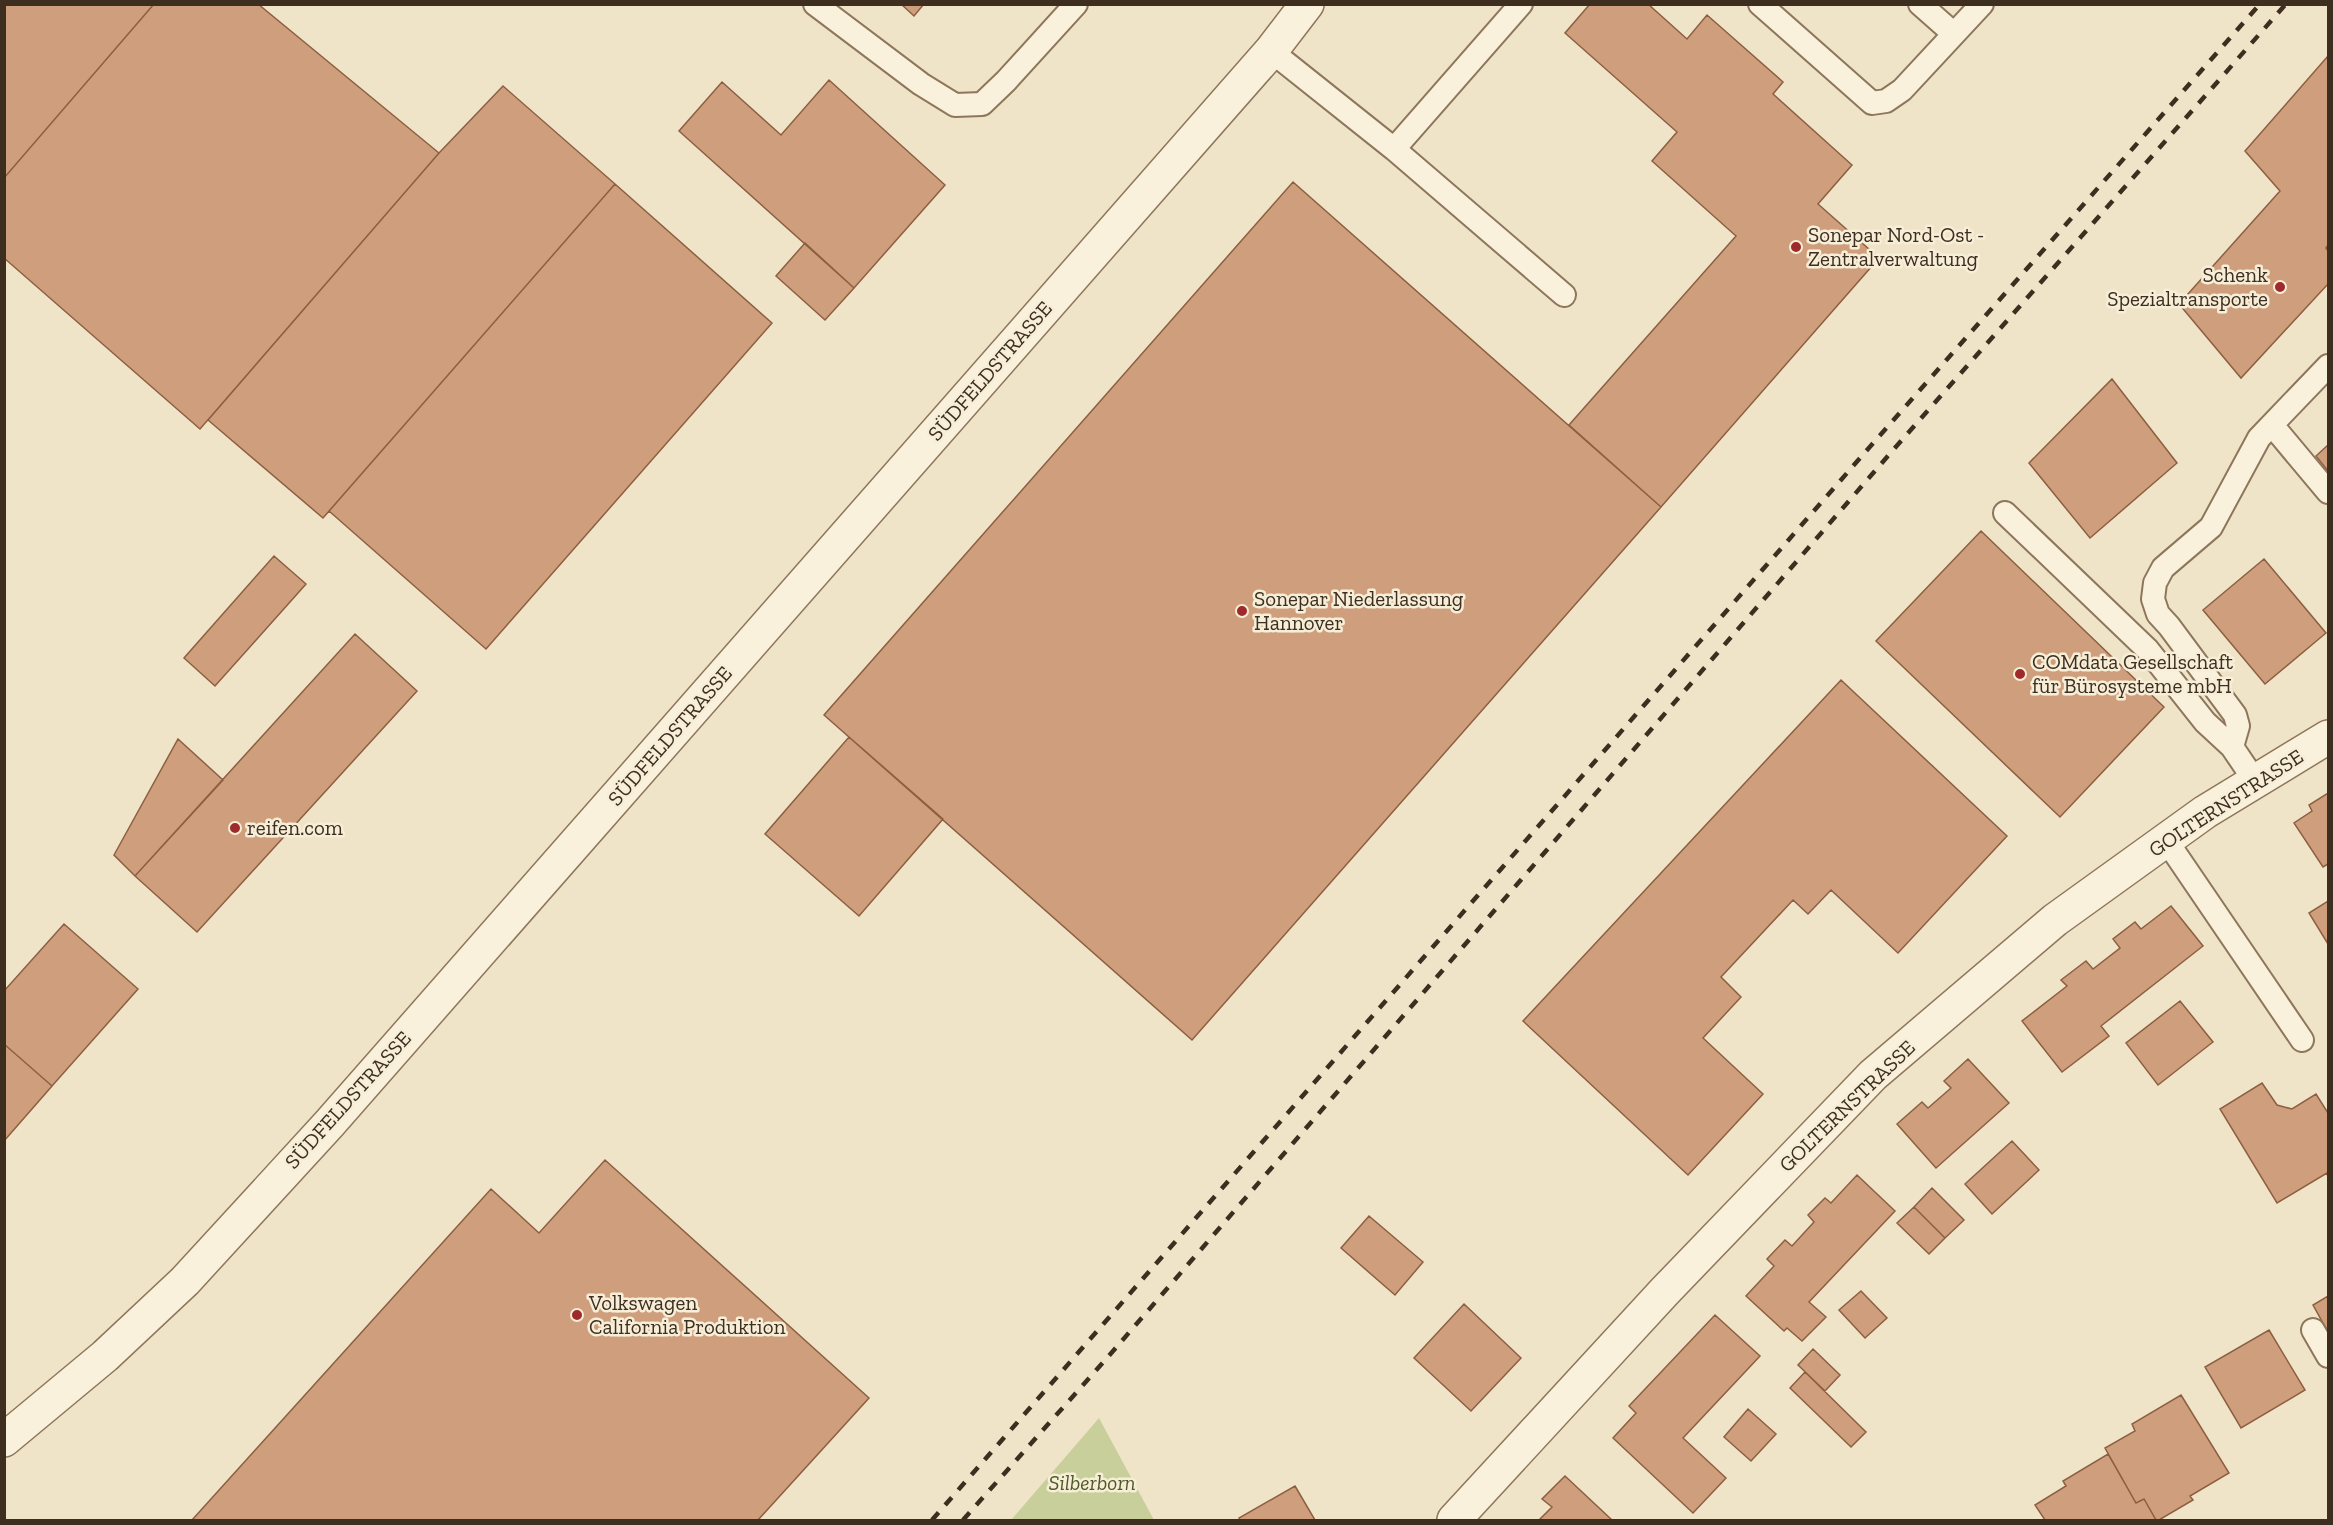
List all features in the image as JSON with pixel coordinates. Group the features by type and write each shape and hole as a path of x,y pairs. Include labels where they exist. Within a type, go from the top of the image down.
{"street":[{"name":"SÜDFELDSTRASSE","path":"4,1440 105,1356 185,1281 328,1124 1270,51 1307,4"},
{"name":"GOLTERNSTRASSE","path":"1454,1521 1665,1291 1873,1075 2055,920 2205,812 2328,737"}],"lane":[{"path":"815,4 921,84 955,105 982,104 1076,4"},
{"path":"1394,149 1521,4"},
{"path":"1760,4 1872,103 1886,101 1902,90 1982,4"},
{"path":"1920,4 1954,34"},
{"path":"1270,51 1394,149 1564,295"},
{"path":"2232,747 2238,726 2235,715 2158,614 2153,599 2155,583 2163,567 2211,528 2259,438 2328,366"},
{"path":"2272,425 2328,492"},
{"path":"2005,513 2148,650 2205,722 2232,747 2256,781"},
{"path":"2166,840 2302,1041"},
{"path":"2313,1330 2328,1356"}],"green space":[{"name":"Silberborn","path":"1099,1418 1154,1520 1011,1520"}],"building":[{"path":"4,4 154,4 4,178"},
{"path":"154,4 258,4 439,153 200,429 4,258 4,178"},
{"path":"901,4 924,4 914,16"},
{"name":"Sonepar Nord-Ost - Zentralverwaltung","path":"1590,4 1648,4 1687,39 1707,15 1783,82 1773,94 1852,165 1818,204 1879,258 1661,507 1569,425 1736,236 1652,161 1677,132 1565,33"},
{"path":"2328,56 2328,245 2326,248 2328,251 2328,284 2241,378 2179,304 2280,191 2245,151"},
{"path":"829,80 945,185 854,288 679,131 722,82 781,135"},
{"path":"503,86 615,184 323,518 208,420 439,153"},
{"name":"Sonepar Niederlassung Hannover","path":"1293,182 1661,507 1192,1040 824,715"},
{"path":"615,184 772,323 486,649 329,511"},
{"path":"805,243 854,288 825,320 776,276"},
{"path":"2112,379 2177,463 2090,538 2029,463"},
{"path":"2328,445 2328,471 2316,456"},
{"name":"COMdata Gesellschaft für Bürosysteme mbH","path":"1981,531 2164,707 2060,817 1876,641"},
{"path":"274,556 306,584 215,686 184,658"},
{"path":"2264,559 2326,633 2265,684 2203,610"},
{"name":"reifen.com","path":"355,634 417,691 197,932 135,876"},
{"path":"1841,680 2007,836 1898,953 1831,890 1808,914 1793,900 1721,977 1741,997 1703,1038 1763,1094 1688,1175 1523,1021"},
{"path":"849,737 943,819 859,916 765,834"},
{"path":"178,739 223,780 135,876 114,855"},
{"path":"2328,793 2328,864 2323,867 2294,823 2312,811 2309,805"},
{"path":"2328,901 2328,944 2309,913"},
{"path":"2171,906 2203,946 2101,1026 2109,1036 2062,1072 2022,1021 2067,986 2061,980 2086,961 2093,969 2120,948 2113,939 2135,922 2141,929"},
{"path":"64,924 138,989 52,1086 4,1044 4,991"},
{"path":"2180,1001 2213,1042 2158,1085 2126,1043"},
{"path":"4,1044 52,1086 4,1141"},
{"path":"1968,1059 2009,1103 1936,1168 1897,1124 1922,1102 1928,1108 1951,1088 1944,1081"},
{"path":"2262,1083 2277,1105 2292,1109 2316,1094 2328,1113 2328,1177 2327,1173 2277,1203 2220,1109"},
{"path":"2012,1141 2039,1170 1992,1214 1965,1184"},
{"name":"Volkswagen California Produktion","path":"605,1160 869,1398 758,1520 192,1520 491,1189 539,1233"},
{"path":"1857,1175 1895,1211 1809,1302 1826,1317 1802,1341 1787,1328 1784,1331 1746,1296 1774,1266 1767,1259 1785,1240 1792,1246 1814,1222 1808,1215 1825,1198 1831,1203"},
{"path":"1932,1188 1964,1220 1945,1238 1914,1207"},
{"path":"1914,1207 1945,1238 1929,1254 1897,1223"},
{"path":"1369,1216 1423,1262 1395,1295 1341,1248"},
{"path":"1861,1291 1887,1318 1865,1338 1839,1310"},
{"path":"2328,1296 2328,1332 2313,1305"},
{"path":"1464,1304 1521,1358 1471,1411 1414,1358"},
{"path":"1715,1315 1760,1356 1683,1438 1726,1478 1693,1513 1613,1438 1636,1413 1629,1406"},
{"path":"2269,1330 2305,1390 2241,1428 2205,1367"},
{"path":"1813,1349 1840,1375 1825,1391 1798,1365"},
{"path":"1805,1372 1866,1432 1851,1447 1790,1388"},
{"path":"2181,1395 2229,1473 2190,1496 2193,1500 2156,1520 2144,1499 2136,1503 2105,1448 2135,1431 2132,1424"},
{"path":"1748,1409 1776,1434 1751,1461 1724,1437"},
{"path":"2108,1454 2136,1503 2144,1499 2156,1520 2045,1520 2035,1505 2066,1486 2063,1481"},
{"path":"1565,1476 1612,1520 1539,1520 1552,1507 1542,1499"},
{"path":"1295,1486 1315,1520 1240,1520 1239,1518"}],"railway":[{"path":"932,1520 2260,4"},
{"path":"963,1520 1107,1358 1887,457 2286,4"}],"place":[{"name":"Sonepar Nord-Ost - Zentralverwaltung","path":"1796,247"},
{"name":"Schenk Spezialtransporte","path":"2280,287"},
{"name":"Sonepar Niederlassung Hannover","path":"1242,611"},
{"name":"COMdata Gesellschaft für Bürosysteme mbH","path":"2020,674"},
{"name":"reifen.com","path":"235,828"},
{"name":"Volkswagen California Produktion","path":"577,1315"}]}
